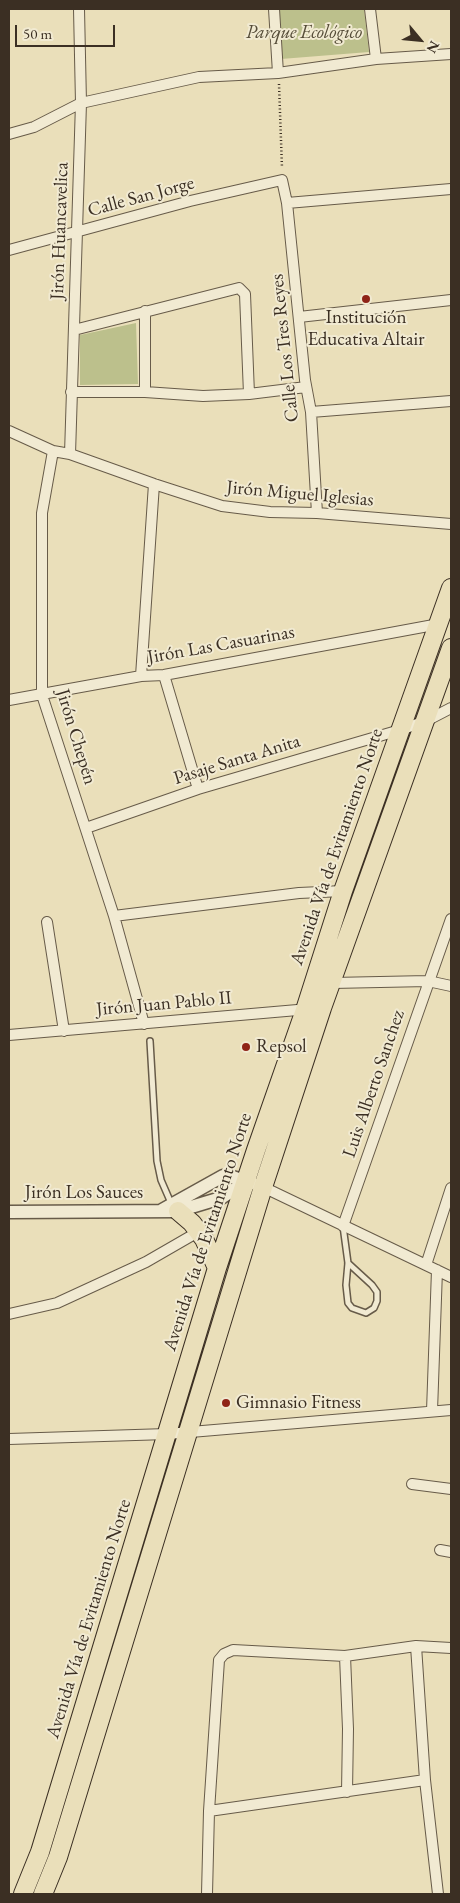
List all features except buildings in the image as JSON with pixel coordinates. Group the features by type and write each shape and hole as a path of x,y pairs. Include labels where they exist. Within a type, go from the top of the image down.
{"highway":[{"name":"Avenida Vía de Evitamiento Norte","path":"43,1894 58,1856 207,1366 255,1184 256,1150 343,891 451,588"},
{"name":"Avenida Vía de Evitamiento Norte","path":"23,1894 43,1842 218,1268 255,1184 332,983 451,648"},
{"path":"175,1208 198,1232 218,1268"},
{"path":"189,1362 207,1366"}],"street":[{"name":"Jirón Huancavelica","path":"70,454 81,104 79,9"},
{"path":"274,9 278,72"},
{"path":"370,9 376,59"},
{"path":"9,134 34,127 81,104 199,77 278,72 376,59 451,54"},
{"name":"Calle Los Tres Reyes","path":"282,180 287,203 306,387 311,412 317,513"},
{"name":"Calle San Jorge","path":"9,250 190,201 282,180"},
{"path":"287,203 451,189"},
{"path":"74,330 239,288 245,294 249,394"},
{"path":"299,317 451,300"},
{"path":"145,311 145,392"},
{"path":"71,392 145,392 203,396 249,394 306,387"},
{"path":"311,412 451,401"},
{"name":"Jirón Miguel Iglesias","path":"9,431 53,451 70,454 222,506 270,512 317,513 451,524"},
{"name":"Jirón Chepén","path":"53,451 42,513 42,695 114,916 144,1024"},
{"path":"141,676 154,484"},
{"name":"Jirón Las Casuarinas","path":"9,700 141,676 164,675 439,624"},
{"path":"164,675 198,789"},
{"name":"Pasaje Santa Anita","path":"86,828 198,789 400,730 426,721 451,708"},
{"path":"114,916 299,893 343,891"},
{"name":"Luis Alberto Sanchez","path":"343,1226 451,919"},
{"path":"47,922 64,1031"},
{"path":"332,983 428,980 451,986"},
{"name":"Jirón Juan Pablo II","path":"9,1035 322,1008"},
{"name":"Jirón Los Sauces","path":"175,1208 223,1176 255,1184"},
{"path":"255,1184 451,1277"},
{"name":"Jirón Los Sauces","path":"9,1212 160,1211 221,1198 255,1184"},
{"path":"426,1265 451,1188"},
{"path":"9,1314 57,1303 146,1262 198,1232"},
{"path":"432,1411 437,1270"},
{"path":"9,1439 167,1434 451,1410"},
{"path":"412,1484 451,1489"},
{"path":"440,1550 451,1552"},
{"path":"208,1894 209,1811 219,1660 224,1654 233,1650 345,1656 416,1646 451,1648"},
{"path":"416,1646 425,1780 438,1894"},
{"path":"345,1656 348,1729 347,1792"},
{"path":"209,1811 425,1780"}],"lane":[{"path":"150,1042 157,1161 161,1180 175,1208"},
{"name":"Luis Alberto Sanchez","path":"343,1226 348,1262 346,1285 348,1303 358,1312 366,1313 374,1308 377,1301 377,1292 348,1262"}],"path":[{"path":"278,72 282,180"}],"green space":[{"name":"Parque Ecológico","path":"278,9 364,9 369,52 281,59"},
{"path":"136,323 138,384 80,385 80,335"}],"place":[{"name":"Institución Educativa Altair","path":"366,299"},
{"name":"Repsol","path":"246,1047"},
{"name":"Gimnasio Fitness","path":"226,1403"}]}
